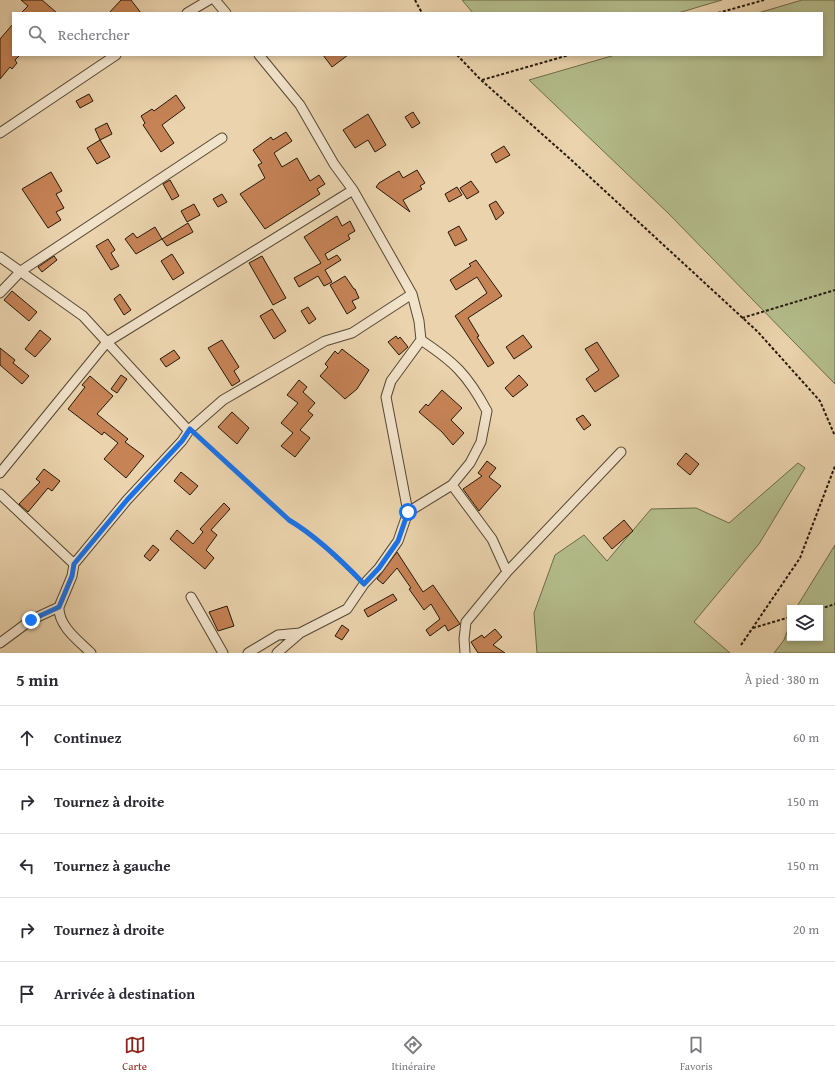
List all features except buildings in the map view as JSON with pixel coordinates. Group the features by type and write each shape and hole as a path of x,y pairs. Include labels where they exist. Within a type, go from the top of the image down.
{"street":[{"path":"189,12 209,0"},
{"path":"215,0 225,12"},
{"path":"0,134 115,56"},
{"path":"260,56 300,105 334,164 352,190 412,294 419,320 421,340 391,381 386,397 408,512 398,541 379,568 364,584 347,609 300,633 277,653"},
{"path":"0,293 21,271 222,138"},
{"path":"0,473 107,342 352,190"},
{"path":"0,257 83,316 188,429 190,429"},
{"path":"91,653 60,620 59,607 72,576 74,564 127,500 182,441 190,429 223,400 325,341 352,333 412,294"},
{"path":"408,512 452,485 470,464 481,442 487,411 467,377 447,357 421,340"},
{"path":"465,653 464,639 466,622 507,572 621,452"},
{"path":"452,485 492,539 507,572"},
{"path":"0,494 74,564"},
{"path":"191,597 224,653"},
{"path":"0,643 31,620 59,607"},
{"path":"248,653 278,635 300,633"}],"path":[{"path":"415,0 421,12"},
{"path":"722,12 764,0"},
{"path":"458,56 481,80 568,157 758,332 820,401 835,436"},
{"path":"481,80 565,56"},
{"path":"742,318 835,290"},
{"path":"190,429 289,520 306,530 364,584"},
{"path":"741,645 800,558 835,466"},
{"path":"823,608 835,604"},
{"path":"752,628 787,618"}],"green space":[{"path":"462,0 722,0 681,12 472,12"},
{"path":"802,0 835,0 835,384 668,213 529,80 612,56 823,56 823,12 761,12"},
{"path":"798,463 805,468 759,544 694,622 730,653 537,653 534,613 555,555 584,535 607,561 651,509 696,508 729,523"},
{"path":"835,545 835,653 774,653 784,640 787,632 787,641 823,641 823,605 798,605"}],"route":[{"path":"31,620 59,607 72,576 74,564 127,500 182,441 190,429 289,520 306,530 364,584 379,568 398,541 408,512"}]}
